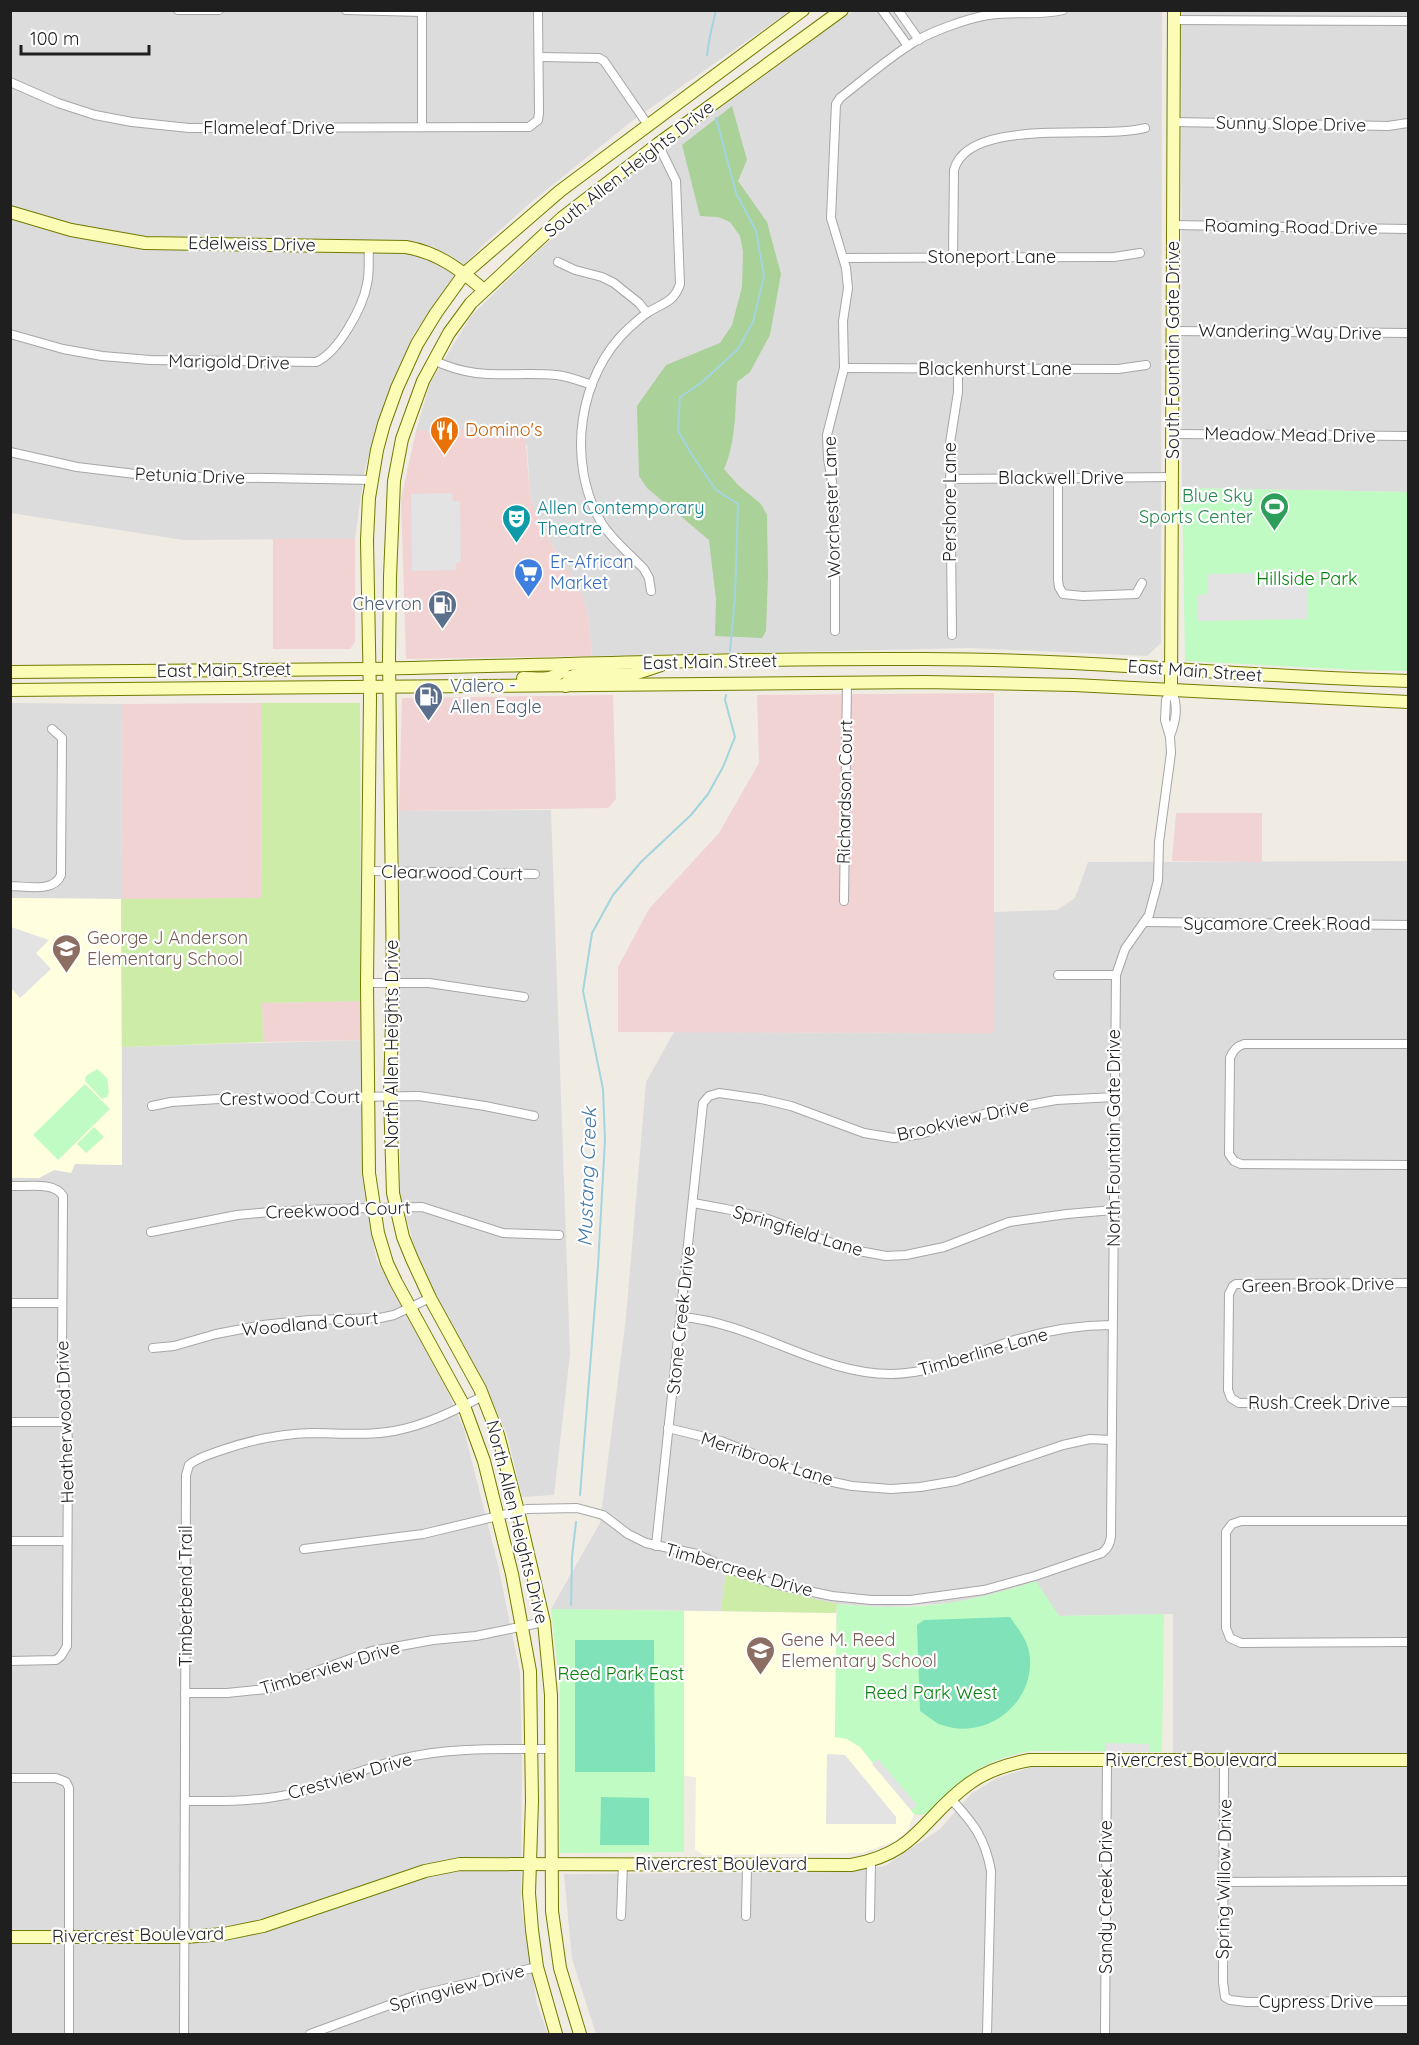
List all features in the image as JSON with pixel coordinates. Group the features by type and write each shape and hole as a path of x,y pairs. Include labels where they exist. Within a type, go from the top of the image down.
{"main road":[{"name":"South Allen Heights Drive","path":"369,669 367,540 372,480 384,424 404,372 436,313 464,274 560,191 803,10"},
{"name":"South Allen Heights Drive","path":"389,668 394,481 402,439 413,405 433,360 449,333 471,303 562,218 658,144 842,10"},
{"name":"South Fountain Gate Drive","path":"1172,690 1174,15"},
{"path":"648,125 658,144"},
{"name":"Edelweiss Drive","path":"10,212 71,230 146,243 406,247 435,255 484,290"},
{"path":"372,480 394,481"},
{"name":"East Main Street","path":"10,672 369,669 941,659 1128,666 1353,680 1408,681"},
{"path":"566,686 570,677 577,675 634,674 651,670 667,662"},
{"path":"478,687 501,678 556,677 561,674 567,664"},
{"name":"North Allen Heights Drive","path":"389,668 393,982 390,1096 391,1177 395,1208 403,1237 430,1298 483,1396 498,1435 544,1622 550,1667 551,1863 555,1940 565,1987 580,2034"},
{"name":"North Allen Heights Drive","path":"369,669 367,983 369,1173 373,1208 387,1263 464,1406 484,1461 498,1516 530,1671 531,1921 537,1967 549,2017 556,2034"},
{"path":"155,671 156,689"},
{"path":"10,684 32,683 35,680 35,672"},
{"path":"1353,680 1353,699"},
{"name":"East Main Street","path":"10,690 925,682 1074,685 1408,702"},
{"name":"Rivercrest Boulevard","path":"10,1937 224,1935 263,1926 404,1878 444,1866 460,1864 747,1865 852,1864 871,1861 898,1850 911,1840 972,1781 989,1771 1030,1760 1408,1760"}],"street":[{"path":"178,10 219,10"},
{"path":"346,10 422,11 422,127"},
{"path":"538,10 539,57 599,58 604,61 648,125"},
{"path":"882,10 908,46 971,19 989,15 1023,12 1054,13 1064,10"},
{"path":"898,10 919,40"},
{"path":"1174,15 1408,21"},
{"name":"Worchester Lane","path":"835,631 835,500 828,458 827,435 844,368 843,321 848,288 844,258 833,228 831,210 834,115 838,101 908,46"},
{"name":"Flameleaf Drive","path":"10,82 58,104 95,115 132,122 218,128 529,127 538,120 539,113 539,57"},
{"name":"Sunny Slope Drive","path":"1173,122 1388,126 1408,123"},
{"path":"952,256 954,170 956,163 965,154 989,140 1008,135 1122,132 1145,128"},
{"path":"651,591 649,578 644,569 602,523 591,501 582,458 581,425 592,385 611,349 628,329 647,313 671,300 677,294 680,284 676,181 658,144"},
{"name":"Roaming Road Drive","path":"1173,225 1408,229"},
{"name":"Marigold Drive","path":"10,334 63,349 102,356 150,360 316,362 324,359 337,344 360,305 368,284 369,246"},
{"name":"Stoneport Lane","path":"844,258 1114,257 1140,253"},
{"path":"558,262 614,283 639,303 647,313"},
{"name":"Wandering Way Drive","path":"1172,331 1408,333"},
{"path":"433,360 466,373 558,375 592,385"},
{"name":"Blackenhurst Lane","path":"844,368 1118,369 1138,368 1146,365"},
{"name":"Pershore Lane","path":"952,635 950,443 958,392 958,369"},
{"name":"Meadow Mead Drive","path":"1172,434 1408,436"},
{"name":"Petunia Drive","path":"10,452 77,467 152,476 372,480"},
{"name":"Blackwell Drive","path":"950,479 1173,477"},
{"path":"1058,478 1058,580 1063,594 1083,596 1136,594 1142,583"},
{"name":"Richardson Court","path":"844,900 847,683"},
{"name":"North Fountain Gate Drive","path":"1106,1550 1111,1541 1116,975 1125,949 1145,922 1152,906 1158,881 1159,842 1171,753 1170,737 1176,721 1176,699 1172,690"},
{"path":"10,886 56,884 62,870 62,738 52,729"},
{"name":"Clearwood Court","path":"369,871 535,874"},
{"name":"Sycamore Creek Road","path":"1145,922 1408,925"},
{"path":"1058,975 1116,975"},
{"path":"367,983 393,982 454,986 524,996"},
{"path":"1408,1044 1245,1044 1235,1048 1230,1058 1229,1154 1234,1161 1241,1164 1408,1164"},
{"name":"Brookview Drive","path":"709,1096 719,1093 791,1106 864,1133 894,1138 921,1134 987,1113 1056,1100 1114,1098"},
{"name":"Stone Creek Drive","path":"656,1545 703,1103 709,1096"},
{"name":"Crestwood Court","path":"152,1106 171,1102 219,1099 431,1097 534,1116"},
{"name":"Heatherwood Drive","path":"10,1186 52,1186 61,1192 63,1199 62,1362 67,1422 67,1646 61,1656 50,1661 10,1661"},
{"name":"Springfield Lane","path":"693,1203 765,1218 848,1249 886,1256 935,1250 1009,1221 1113,1210"},
{"name":"Creekwood Court","path":"152,1232 248,1214 328,1209 422,1208 503,1233 559,1235"},
{"name":"Green Brook Drive","path":"1231,1398 1228,1390 1229,1294 1236,1284 1241,1282 1408,1283"},
{"name":"Woodland Court","path":"153,1348 174,1346 216,1334 263,1325 309,1320 380,1318 410,1308 430,1298"},
{"path":"10,1303 62,1303"},
{"name":"Timberline Lane","path":"681,1317 699,1318 743,1330 838,1366 873,1374 930,1370 1019,1339 1086,1325 1112,1326"},
{"name":"Timberbend Trail","path":"184,2034 186,1475 189,1465 204,1456 251,1440 289,1434 362,1434 392,1431 429,1421 483,1396"},
{"name":"Rush Creek Drive","path":"1231,1398 1239,1403 1408,1402"},
{"path":"10,1422 67,1422"},
{"name":"Merribrook Lane","path":"668,1428 721,1441 814,1478 852,1486 891,1489 956,1481 1063,1445 1090,1439 1112,1440"},
{"name":"Timbercreek Drive","path":"304,1549 423,1534 518,1511 556,1507 603,1515 628,1534 656,1545 697,1554 729,1569 784,1586 832,1596 881,1600 910,1600 984,1590 1035,1576 1106,1550"},
{"path":"1408,1521 1241,1521 1232,1524 1226,1532 1226,1628 1230,1638 1241,1642 1408,1642"},
{"path":"10,1541 67,1541"},
{"name":"Timberview Drive","path":"185,1693 228,1693 267,1689 372,1651 434,1640 476,1636 544,1622"},
{"name":"Crestview Drive","path":"185,1801 250,1801 268,1798 298,1792 399,1759 428,1754 457,1750 551,1749"},
{"name":"Sandy Creek Drive","path":"1105,2034 1107,1760"},
{"name":"Spring Willow Drive","path":"1224,1760 1223,1982 1226,1997"},
{"path":"10,1778 56,1778 66,1782 69,1792 69,2034"},
{"path":"951,1799 980,1835 987,1849 991,1871 987,2034"},
{"path":"870,1918 871,1861"},
{"path":"621,1916 623,1864"},
{"path":"746,1916 747,1865"},
{"path":"1224,1882 1408,1881"},
{"name":"Springview Drive","path":"310,2034 414,1995 537,1967"},
{"name":"Cypress Drive","path":"1226,1997 1230,2000 1247,2002 1408,2001"}],"shaded area":[{"path":"10,11 790,11 632,121 529,204 483,245 452,278 413,335 385,400 365,468 355,539 183,540 11,513"},
{"path":"853,11 1162,11 1161,643 1147,656 970,648 592,656 588,614 579,587 556,552 536,515 530,494 527,445 416,431 430,383 471,316 543,246 646,162"},
{"path":"1181,11 1408,11 1408,492 1182,488"},
{"path":"515,428 525,435 530,494 536,515 556,552 579,587 588,614 592,656 406,659 401,499 416,431"},
{"path":"452,493 453,501 460,501 461,562 456,563 456,570 412,571 411,494"},
{"path":"273,539 355,539 355,642 350,649 273,649"},
{"path":"1318,572 1318,579 1307,580 1307,619 1198,621 1198,595 1207,594 1207,574"},
{"path":"994,693 994,1033 618,1032 618,967 649,909 719,833 759,763 757,695"},
{"path":"613,695 616,799 608,808 399,811 402,698"},
{"path":"11,703 122,704 121,899 11,898"},
{"path":"261,703 262,899 121,899 122,704"},
{"path":"551,810 570,1354 554,1495 522,1497 507,1434 485,1387 433,1294 414,1245 400,1195 399,811"},
{"path":"1176,813 1262,813 1262,862 1172,861"},
{"path":"1408,861 1408,2034 596,2034 572,1959 564,1874 849,1872 885,1866 940,1829 971,1794 997,1778 1032,1767 1173,1768 1173,1614 1059,1616 1035,1581 995,1594 952,1603 888,1607 837,1604 786,1593 726,1572 721,1611 551,1609 600,1523 626,1317 646,1082 674,1032 993,1033 994,912 1057,910 1075,898 1088,862"},
{"name":"George J Anderson Elementary School","path":"11,898 121,899 122,1165 75,1164 71,1173 54,1170 39,1178 11,1178"},
{"path":"11,927 49,940 36,953 51,969 20,998 11,988"},
{"path":"361,1001 362,1040 263,1042 262,1003"},
{"path":"362,1040 363,1178 376,1259 447,1390 464,1430 498,1565 520,1672 521,1904 537,2004 548,2034 11,2034 11,1178 39,1178 54,1170 71,1172 75,1164 122,1165 122,1047"},
{"name":"Gene M. Reed Elementary School","path":"684,1611 836,1613 835,1736 847,1739 860,1747 914,1814 907,1831 895,1841 862,1853 703,1855 695,1849 696,1777 684,1776"},
{"path":"1106,1743 1150,1744 1150,1752 1106,1752"},
{"path":"827,1754 845,1755 896,1817 896,1824 826,1824"},
{"path":"878,1759 917,1805 911,1810 872,1764"}],"green space":[{"path":"732,106 747,160 738,181 767,222 781,274 770,335 750,372 737,382 733,437 724,469 738,485 761,504 767,515 766,631 762,638 715,636 716,600 709,540 647,488 639,476 637,406 666,365 720,343 732,325 742,287 743,252 740,236 730,222 718,217 700,216 682,145"},
{"name":"Hillside Park","path":"1182,488 1408,492 1408,671 1185,661"},
{"path":"261,703 360,703 361,1001 262,1003 263,1042 122,1047 121,899 262,898"},
{"path":"97,1069 107,1078 109,1093 102,1099 85,1081 86,1076"},
{"path":"85,1084 110,1109 58,1160 33,1135"},
{"path":"94,1127 104,1137 86,1153 77,1144"},
{"path":"726,1571 753,1582 837,1604 836,1613 721,1611"},
{"name":"Reed Park West","path":"1036,1581 1059,1616 1164,1614 1162,1752 1032,1751 1015,1755 1000,1759 974,1772 928,1812 922,1815 914,1814 860,1747 847,1739 835,1737 837,1604 883,1607 927,1606 982,1597"},
{"name":"Reed Park East","path":"551,1609 684,1611 684,1852 560,1853 560,1687"},
{"path":"1010,1617 1026,1641 1030,1658 1029,1675 1014,1705 1002,1716 988,1724 973,1728 956,1728 939,1724 920,1711 917,1625 924,1620"},
{"path":"575,1640 654,1640 655,1772 575,1772"},
{"path":"601,1797 649,1798 649,1845 600,1845"}],"waterway":[{"name":"Mustang Creek","path":"707,55 716,10"},
{"name":"Mustang Creek","path":"716,118 736,193 756,231 764,276 753,322 738,349 701,383 680,397 678,431 716,490 738,504 735,596 730,651"},
{"name":"Mustang Creek","path":"580,1495 598,1266 605,1140 603,1089 583,991 592,933 613,895 641,862 691,815 708,794 723,767 735,737 725,700 726,695"},
{"name":"Mustang Creek","path":"571,1605 572,1557 576,1522"}],"place":[{"name":"Domino's","path":"444,456"},
{"name":"Blue Sky Sports Center","path":"1274,532"},
{"name":"Allen Contemporary Theatre","path":"516,544"},
{"name":"Er-African Market","path":"529,598"},
{"name":"Chevron","path":"443,630"},
{"name":"Valero - Allen Eagle","path":"429,722"},
{"name":"George J Anderson Elementary School","path":"66,974"},
{"name":"Gene M. Reed Elementary School","path":"760,1676"}]}
